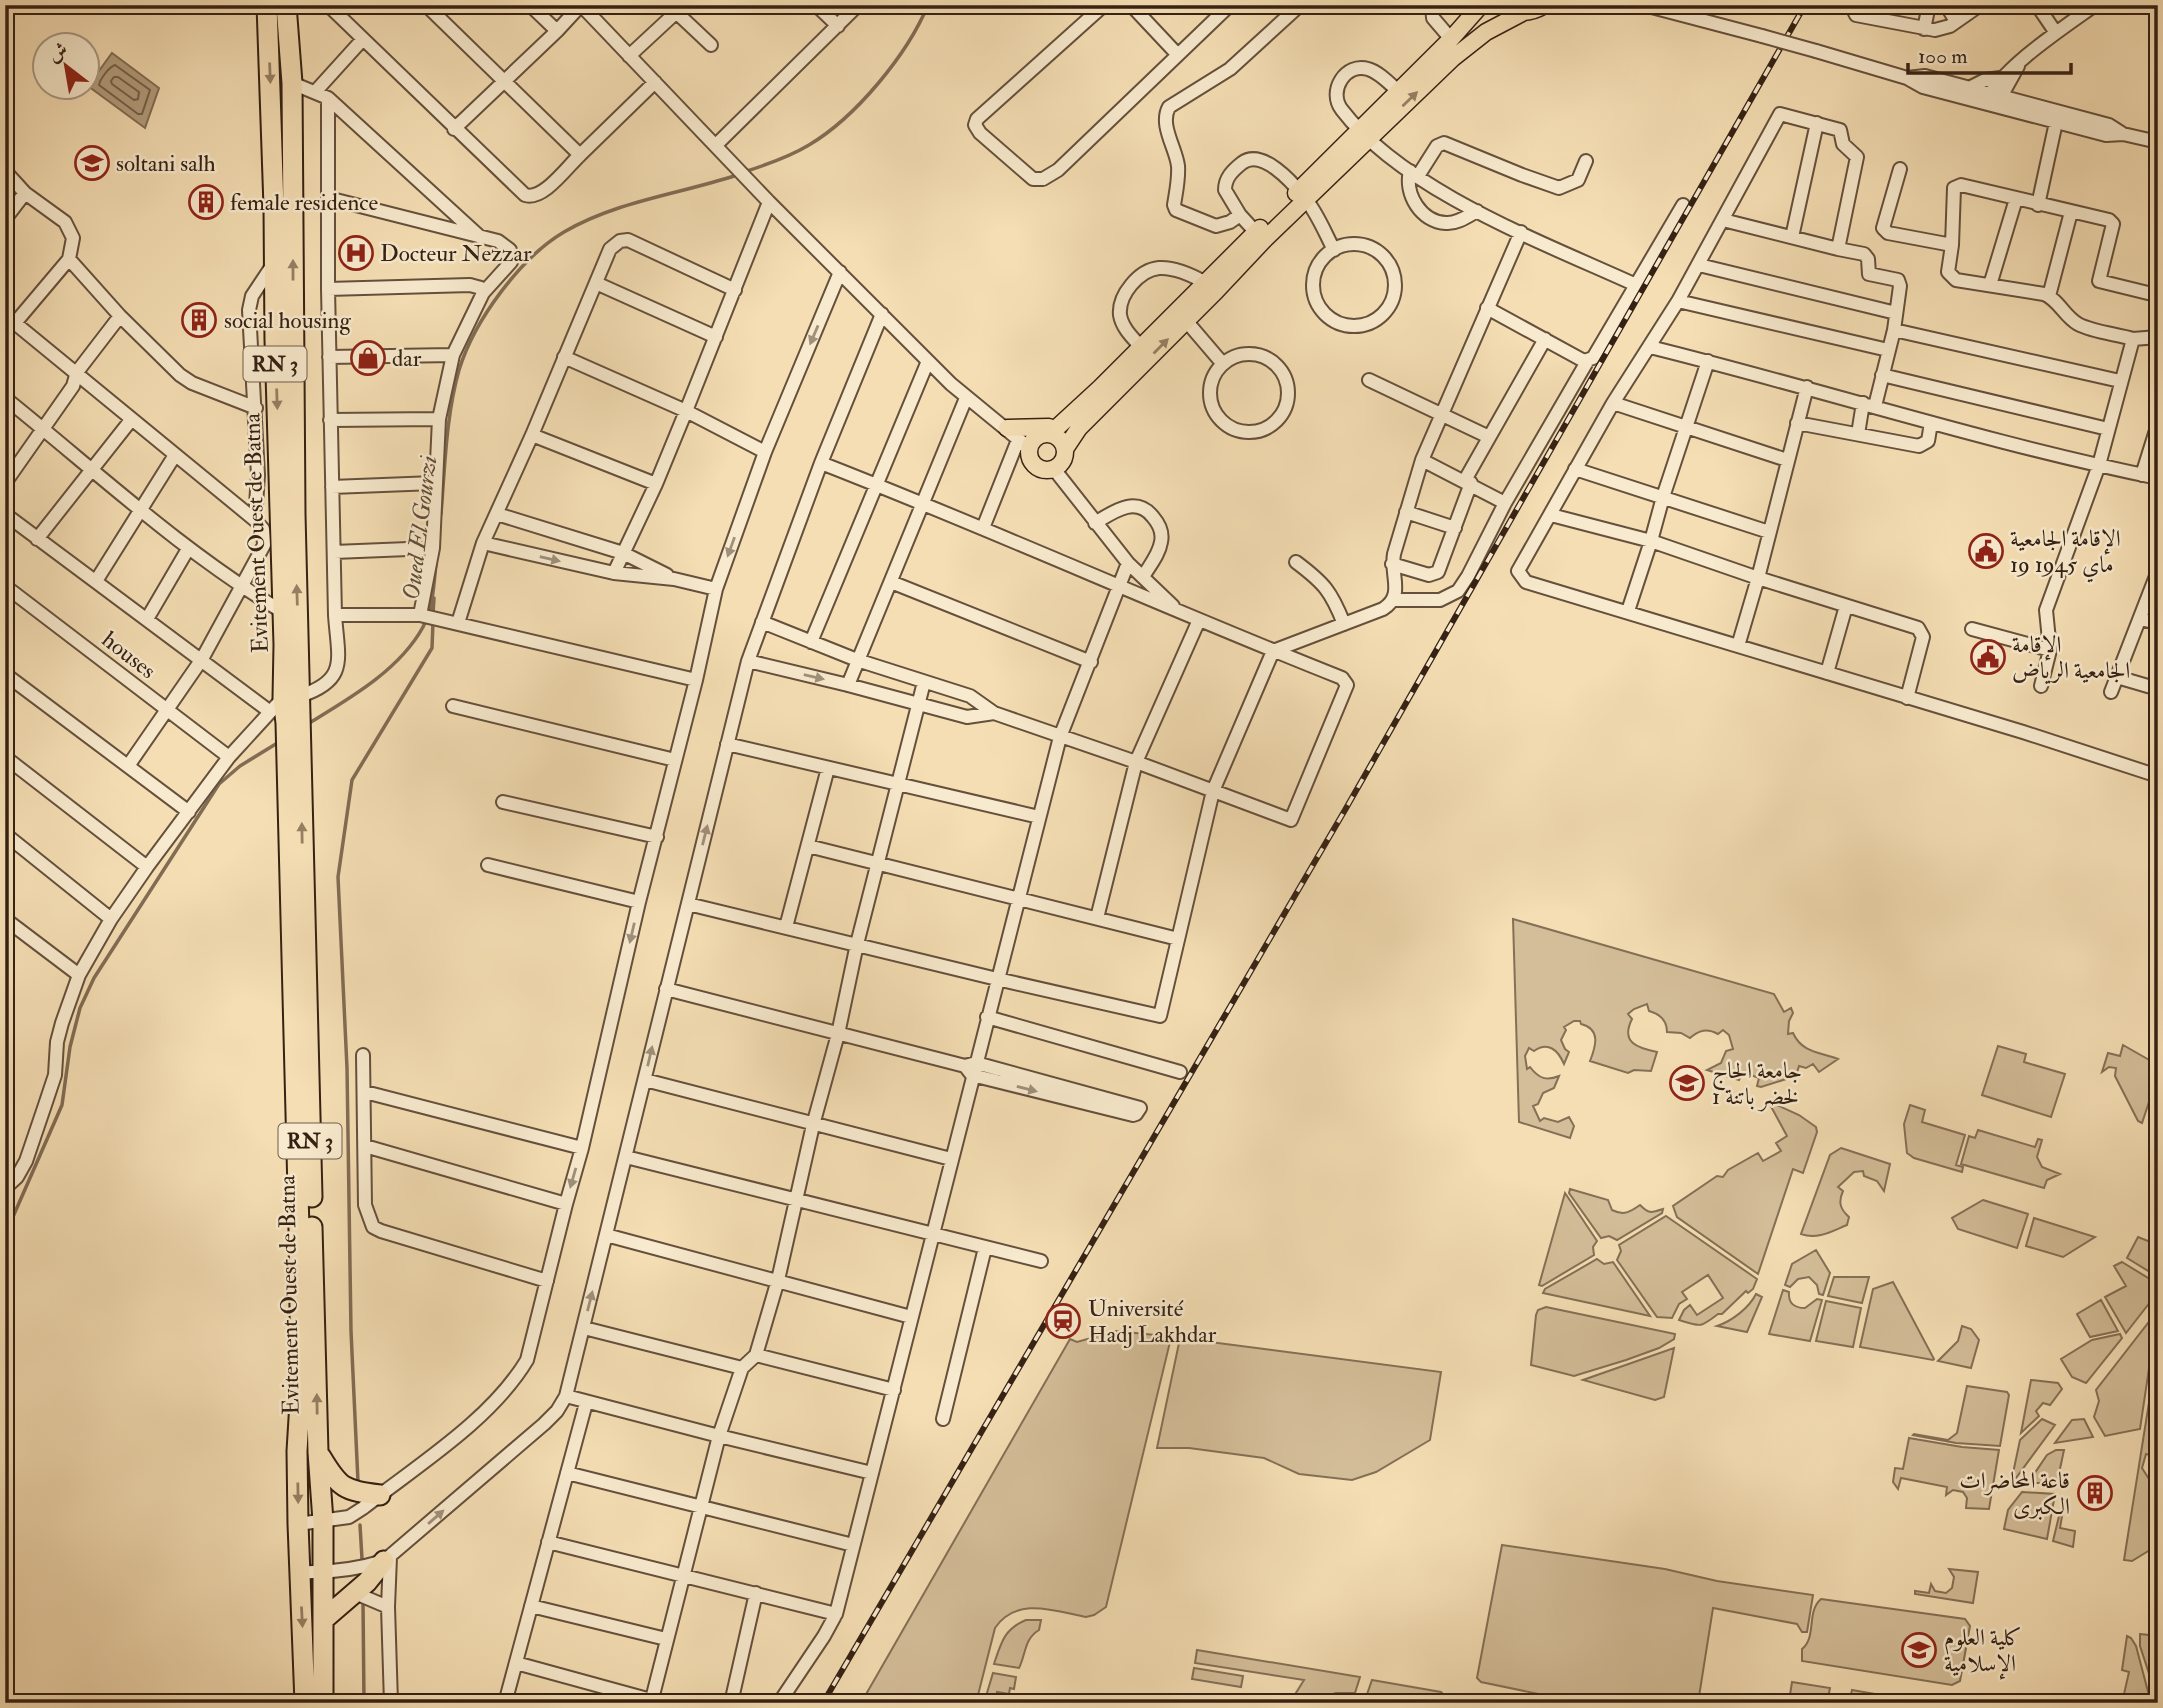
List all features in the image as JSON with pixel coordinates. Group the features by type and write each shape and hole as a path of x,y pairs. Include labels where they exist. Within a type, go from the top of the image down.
{"highway":[{"name":"Evitement Ouest de Batna","path":"267,5 274,262 273,531 283,612 287,708"},
{"name":"Evitement Ouest de Batna","path":"286,5 292,83 295,514 287,708"},
{"name":"RN 3","path":"287,708 293,762"},
{"name":"Evitement Ouest de Batna","path":"293,762 318,1452 323,1521 323,1703"},
{"name":"Evitement Ouest de Batna","path":"293,762 300,1386 297,1451 305,1703"},
{"path":"318,1452 334,1479 351,1491 380,1494"},
{"path":"323,1620 368,1582 387,1559"}],"main road":[{"path":"1365,134 1398,91 1481,5"},
{"path":"1500,5 1510,11 1522,13"},
{"path":"1018,439 1037,468 1049,471 1054,469 1064,459 1065,449 1079,428 1182,316 1365,134 1486,32 1522,13 1545,5"},
{"path":"1018,439 1039,436 1056,429 1141,347 1182,316 1206,283 1260,236"},
{"path":"1056,429 1065,449"},
{"path":"1018,439 1056,429"}],"street":[{"path":"426,5 580,155"},
{"path":"530,5 557,32"},
{"path":"454,129 557,32 581,5 769,202 928,361 966,398 1018,439 983,528"},
{"path":"816,5 838,26"},
{"path":"717,145 858,5"},
{"path":"1104,5 978,119 975,125 980,133 1029,177 1043,179 1058,170 1230,5"},
{"path":"1131,5 1177,54"},
{"path":"1240,215 1230,222 1216,226 1176,210 1174,205 1178,163 1166,113 1169,107 1230,69 1300,5"},
{"path":"1432,5 1433,18 1451,39"},
{"path":"1644,5 1816,51 1907,78 1923,87 2114,127 2123,134 2158,142"},
{"path":"1851,5 1856,15 1924,29 1942,29 1980,5"},
{"path":"1924,29 1929,5"},
{"path":"1946,5 1956,21"},
{"path":"2036,5 2056,33"},
{"path":"1993,100 2020,63 2095,5"},
{"path":"336,8 363,39 454,129 527,196 541,194 655,82"},
{"path":"629,56 680,9 711,45"},
{"path":"315,92 363,39"},
{"path":"1398,91 1367,68 1356,69 1340,80 1336,90 1338,103 1365,134 1414,174 1478,211 1636,285"},
{"path":"1907,78 1925,76 1969,88 1993,100 2018,101 2057,116"},
{"path":"1969,88 1985,80 2006,79"},
{"path":"2006,79 2018,101"},
{"path":"292,83 328,98 480,237"},
{"path":"5,1188 17,1177 26,1161 55,1075 57,1042 62,1023 79,975 111,919 146,867 229,757 287,708 325,686 336,674 338,659 328,289 328,98"},
{"path":"1838,249 1857,157 1843,144 1840,130 1778,115 1699,265 1613,403 1518,571 1521,578 1526,582 1628,611 2158,776"},
{"path":"2038,205 2057,116"},
{"path":"1792,237 1817,123"},
{"path":"1478,211 1449,223 1429,217 1421,212 1410,195 1407,181 1437,146 1444,143 1559,188 1578,180 1586,161"},
{"path":"1260,236 1227,196 1225,182 1244,161 1255,160 1273,165 1302,195 1334,250"},
{"path":"1900,169 1883,228 1885,231 1952,245"},
{"path":"5,171 25,193 65,222 73,239 69,258 10,319 255,520 273,531 202,659 128,766"},
{"path":"2158,285 2152,294 2101,283 2098,279 2112,222 1957,185 1954,188 1948,272 1956,280 2049,296 2080,325 2133,339 2158,337"},
{"path":"5,219 25,193"},
{"path":"328,198 498,241 506,246 512,257 509,266 484,293 453,355 439,419 433,548 423,615"},
{"path":"1990,285 2016,199"},
{"path":"614,573 687,411 769,202"},
{"path":"1394,600 1440,600 1458,592 1505,503 1588,360 1593,358 1683,205"},
{"path":"2049,296 2071,212"},
{"path":"1723,220 1864,254 1868,259 1869,274 1898,280 1900,286 1894,330 1882,375 1858,434"},
{"path":"688,904 1160,1016 1213,791 1273,651 1383,609 1394,600 1396,594 1392,564 1422,460 1521,232"},
{"path":"452,622 483,543 532,435 610,249 620,241 628,240 735,290"},
{"path":"1359,245 1375,250 1387,262 1394,277 1394,294 1387,310 1374,321 1358,326 1341,324 1326,316 1317,302 1313,285 1317,269 1334,250 1359,245"},
{"path":"69,258 120,316 180,375 192,383 256,408"},
{"path":"255,520 258,475 250,303 274,262"},
{"path":"1699,265 1896,313"},
{"path":"1141,347 1129,334 1120,317 1131,284 1158,268 1186,272 1206,283"},
{"path":"298,1524 349,1517 471,1424 517,1377 527,1360 582,1148 716,589 765,452 840,272"},
{"path":"596,284 716,337"},
{"path":"328,289 470,285 481,288 484,293"},
{"path":"1678,301 1888,350"},
{"path":"1487,307 1588,360"},
{"path":"299,1572 355,1570 387,1559 544,1424 566,1396 748,662 821,463 882,314"},
{"path":"5,483 73,386 77,372 120,316"},
{"path":"1182,316 1223,364"},
{"path":"1894,330 2120,381"},
{"path":"1392,564 1435,575 1438,572 1455,528 1468,482 1489,437 1545,339"},
{"path":"2041,686 2050,650 2046,610 2099,465 2133,339"},
{"path":"1650,347 1807,387 1931,423 2158,478"},
{"path":"1254,354 1269,359 1281,370 1288,385 1288,402 1275,423 1261,431 1245,433 1229,427 1217,416 1210,401 1210,385 1223,364 1237,356 1254,354"},
{"path":"329,357 453,355"},
{"path":"564,357 687,411 765,452"},
{"path":"811,642 928,361"},
{"path":"1628,611 1708,361"},
{"path":"1882,375 2108,429"},
{"path":"1369,380 1489,437"},
{"path":"1738,646 1807,387"},
{"path":"5,398 188,549 283,612"},
{"path":"848,685 966,398"},
{"path":"1613,403 1787,460"},
{"path":"330,420 439,419"},
{"path":"37,539 131,420"},
{"path":"1797,423 1919,446 1928,441 1931,423"},
{"path":"2143,475 2158,424"},
{"path":"532,435 656,484"},
{"path":"96,582 175,455"},
{"path":"1422,460 1505,503"},
{"path":"762,622 857,660 970,696 994,713 1291,820 1347,685 1342,678 821,463"},
{"path":"1054,469 1128,563 1178,611"},
{"path":"1575,469 1769,532"},
{"path":"332,487 435,483"},
{"path":"1095,523 1127,505 1139,506 1149,511 1161,531 1161,542 1143,576"},
{"path":"1406,512 1455,528"},
{"path":"5,514 202,659 287,708"},
{"path":"497,514 623,553 674,579"},
{"path":"1551,515 1651,541 1918,628 1922,633 1908,698"},
{"path":"483,543 614,573 674,579 716,589"},
{"path":"334,552 433,548"},
{"path":"147,619 188,549"},
{"path":"1296,562 1318,578 1329,591 1344,624"},
{"path":"779,1703 836,1614 894,1391 971,1068 988,1017 1060,737 1128,563"},
{"path":"2111,692 2158,571"},
{"path":"891,582 1091,662"},
{"name":"houses","path":"5,586 229,757"},
{"path":"1827,673 1846,606"},
{"path":"335,615 423,615 696,680"},
{"path":"2140,619 2158,623"},
{"path":"1097,918 1136,762 1199,620"},
{"path":"1972,629 2050,650"},
{"path":"748,662 967,717 994,713"},
{"path":"5,674 189,812"},
{"path":"2117,677 2158,689"},
{"path":"516,1663 655,1702 666,1639 719,1436 743,1368 757,1354 778,1280 813,1125 838,1034 857,944 924,682"},
{"path":"453,706 675,760"},
{"path":"727,744 1040,817"},
{"path":"5,757 146,867"},
{"path":"786,927 828,768"},
{"path":"503,802 657,837"},
{"path":"5,834 111,919"},
{"path":"808,846 1178,939"},
{"path":"488,864 639,902"},
{"path":"5,919 79,975"},
{"path":"667,989 971,1068 1140,1108 1133,1115 971,1068"},
{"path":"988,1017 1180,1072"},
{"path":"363,1055 365,1205 373,1227 547,1281"},
{"path":"645,1080 951,1159"},
{"path":"365,1092 582,1148"},
{"path":"365,1146 566,1204"},
{"path":"626,1157 1041,1261"},
{"path":"607,1235 911,1317"},
{"path":"943,1419 985,1248"},
{"path":"584,1328 743,1368"},
{"path":"757,1354 894,1391"},
{"path":"566,1396 872,1473"},
{"path":"505,1703 586,1403"},
{"path":"567,1473 853,1545"},
{"path":"548,1542 836,1614"},
{"path":"387,1559 391,1703"},
{"path":"355,1593 388,1607"},
{"path":"731,1703 755,1593"},
{"path":"531,1606 666,1639"}],"shaded area":[{"path":"1513,919 1774,994 1784,1012 1791,1008 1793,1013 1788,1034 1793,1033 1806,1048 1838,1059 1819,1072 1813,1064 1806,1068 1799,1066 1796,1076 1757,1086 1759,1078 1743,1072 1739,1080 1707,1070 1721,1063 1726,1051 1733,1049 1729,1035 1723,1030 1718,1034 1703,1031 1690,1038 1681,1033 1667,1032 1664,1021 1649,1011 1647,1004 1628,1014 1632,1019 1628,1034 1633,1043 1643,1049 1657,1052 1651,1071 1634,1070 1628,1073 1590,1061 1595,1044 1594,1034 1580,1021 1574,1021 1564,1027 1566,1030 1561,1040 1569,1052 1564,1064 1556,1051 1548,1047 1534,1051 1529,1048 1525,1056 1527,1069 1530,1067 1543,1078 1559,1076 1554,1088 1543,1093 1538,1104 1533,1106 1540,1121 1544,1118 1558,1122 1569,1117 1574,1126 1570,1138 1519,1122"},
{"path":"2123,1045 2158,1065 2158,1095 2152,1093 2142,1123 2138,1121 2115,1076 2116,1068 2109,1067 2102,1072 2108,1053 2120,1056"},
{"path":"1998,1046 2026,1054 2024,1062 2065,1074 2051,1117 1982,1095"},
{"path":"1768,1101 1799,1115 1816,1127 1817,1132 1803,1173 1793,1169 1758,1274 1677,1217 1673,1206 1717,1176 1723,1177 1728,1170 1758,1153 1763,1161 1781,1151 1776,1143 1787,1136"},
{"path":"1910,1105 1925,1110 1922,1122 1965,1135 1956,1165 1963,1167 1962,1172 1914,1158 1907,1153 1904,1124"},
{"path":"1978,1130 2035,1147 2038,1139 2042,1140 2037,1157 2042,1167 2060,1174 2047,1180 2044,1188 1961,1164 1969,1136 1975,1138"},
{"path":"1841,1148 1890,1164 1884,1191 1877,1181 1864,1176 1863,1171 1854,1172 1838,1187 1843,1191 1840,1202 1849,1217 1847,1225 1819,1235 1801,1234 1830,1155"},
{"path":"1570,1189 1608,1200 1612,1210 1620,1213 1640,1205 1650,1212 1663,1209 1662,1213 1617,1240 1609,1236 1601,1238 1569,1193"},
{"path":"1565,1193 1597,1241 1593,1247 1594,1255 1542,1286 1539,1285"},
{"path":"1983,1200 2028,1214 2017,1248 1958,1229 1952,1218"},
{"path":"1666,1216 1757,1279 1753,1289 1748,1293 1746,1291 1722,1314 1704,1324 1696,1325 1679,1320 1690,1305 1697,1315 1723,1298 1708,1275 1682,1292 1687,1299 1679,1304 1672,1318 1657,1317 1617,1260 1621,1251 1619,1245"},
{"path":"2034,1218 2095,1237 2063,1257 2026,1246"},
{"path":"2138,1237 2158,1245 2158,1277 2127,1258"},
{"path":"1816,1250 1830,1273 1823,1295 1819,1294 1817,1285 1809,1277 1798,1279 1790,1287 1785,1285 1792,1264"},
{"path":"1597,1259 1604,1264 1613,1262 1650,1316 1543,1293 1545,1289"},
{"path":"2122,1262 2158,1284 2158,1292 2126,1333 2105,1297 2126,1286 2114,1266"},
{"path":"1834,1277 1869,1277 1862,1303 1828,1296"},
{"path":"1893,1282 1933,1360 1860,1347 1873,1289"},
{"path":"1783,1290 1789,1292 1792,1304 1798,1307 1805,1308 1817,1299 1822,1300 1810,1341 1769,1334"},
{"path":"1756,1294 1762,1297 1747,1332 1717,1326 1739,1313"},
{"path":"2101,1300 2118,1331 2090,1337 2077,1314"},
{"path":"1826,1301 1861,1308 1853,1347 1816,1341"},
{"path":"1546,1307 1675,1334 1674,1339 1659,1348 1574,1376 1531,1365 1536,1315 1538,1310"},
{"path":"2155,1314 2157,1315 2140,1429 2105,1436 2094,1417 2099,1401 2096,1390"},
{"path":"1962,1326 1971,1329 1979,1340 1971,1368 1938,1361 1958,1341"},
{"path":"1116,1331 1165,1336 1170,1338 1170,1342 1106,1607 1086,1617 1037,1608 1014,1612 1004,1618 995,1628 976,1703 861,1703 1070,1339 1077,1342"},
{"path":"2120,1334 2122,1338 2086,1383 2072,1377 2061,1359 2092,1340"},
{"path":"1187,1339 1441,1372 1430,1440 1376,1472 1352,1480 1299,1474 1264,1458 1189,1448 1157,1448 1179,1343"},
{"path":"1674,1348 1664,1397 1655,1400 1583,1380"},
{"path":"2031,1380 2058,1383 2062,1389 2050,1405 2043,1403 2036,1411 2039,1416 2021,1433"},
{"path":"1967,1386 2007,1392 2009,1395 2000,1446 1956,1443 1913,1435 1948,1440 1957,1433"},
{"path":"2158,1394 2158,1457 2146,1454 2142,1468 2158,1493 2158,1545 2132,1561 2124,1560 2150,1396"},
{"path":"2042,1419 2055,1425 2016,1478 2012,1478 2020,1440"},
{"path":"2084,1419 2093,1437 2055,1443 2072,1420"},
{"path":"1909,1438 1999,1450 1989,1509 1966,1508 1967,1498 1963,1492 1953,1490 1946,1495 1947,1487 1901,1478 1898,1489 1893,1482 1895,1468 1903,1469"},
{"path":"2056,1450 2064,1450 2057,1483 2028,1483 2047,1455"},
{"path":"2022,1492 2055,1494 2047,1539 2004,1529 2008,1510"},
{"path":"2059,1516 2062,1516 2060,1528 2075,1531 2073,1547 2053,1541"},
{"path":"1502,1545 1665,1569 1717,1581 1813,1595 1807,1632 1802,1632 1797,1624 1713,1608 1698,1703 1582,1703 1481,1682 1477,1678"},
{"path":"1949,1569 1978,1572 1973,1603 1915,1594 1915,1591 1929,1593 1931,1584 1935,1591 1946,1593 1952,1588 1954,1577"},
{"path":"1821,1599 1965,1619 1970,1626 1960,1681 1952,1685 1802,1661 1802,1649 1809,1638 1816,1604"},
{"path":"1026,1620 1041,1620 1039,1630 1028,1642 1019,1668 994,1664 1008,1632"},
{"path":"2140,1634 2158,1636 2158,1701 2140,1646"},
{"path":"2127,1636 2136,1646 2151,1703 2122,1703 2129,1672 2122,1670"},
{"path":"1197,1650 1360,1677 1355,1693 1336,1693 1302,1703 1294,1696 1304,1680 1195,1663"},
{"path":"1194,1668 1243,1676 1241,1687 1192,1679"},
{"path":"993,1673 1016,1677 1014,1689 1010,1688 1009,1694 997,1692 995,1701 1004,1703 984,1703"},
{"path":"1372,1680 1441,1692 1451,1703 1406,1703 1391,1700 1390,1703 1364,1703"},
{"path":"1792,1682 1830,1688 1827,1703 1791,1703 1786,1695 1790,1695"},
{"path":"1852,1690 1927,1703 1849,1703"}],"water":[{"path":"112,53 159,88 145,128 102,96 102,67"}],"waterway":[{"name":"Oued El Gourzi","path":"744,172 801,149 827,133 862,102 894,64 928,5"},
{"name":"Oued El Gourzi","path":"441,514 449,423 459,370 487,312 515,274 547,243 584,221 627,205 737,175"},
{"name":"Oued El Gourzi","path":"306,725 371,683 413,643 429,612 436,563"},
{"name":"Oued El Gourzi","path":"433,614 434,598"},
{"path":"358,1482 351,1331 347,1068 338,877 352,780 432,648 433,622"},
{"name":"Oued El Gourzi","path":"5,1235 62,1105 70,1047 80,1008 94,978 219,784 240,766 279,742"},
{"path":"360,1525 362,1559"},
{"path":"363,1602 364,1703"}],"railway":[{"path":"823,1703 1345,810 1805,5"}],"place":[{"name":"soltani salh","path":"92,163"},
{"name":"female residence","path":"206,202"},
{"name":"Docteur Nezzar","path":"356,253"},
{"name":"social housing","path":"199,320"},
{"name":"dar","path":"368,358"},
{"name":"الإقامة الجامعية 19 ماي 1945","path":"1986,551"},
{"name":"الإقامة الجامعية الرياض","path":"1988,657"},
{"name":"جامعة الحاج لخضر باتنة 1","path":"1687,1083"},
{"name":"Université Hadj Lakhdar","path":"1063,1321"},
{"name":"قاعة المحاضرات الكبرى","path":"2095,1493"},
{"name":"كلية العلوم الإسلامية","path":"1919,1650"}]}
